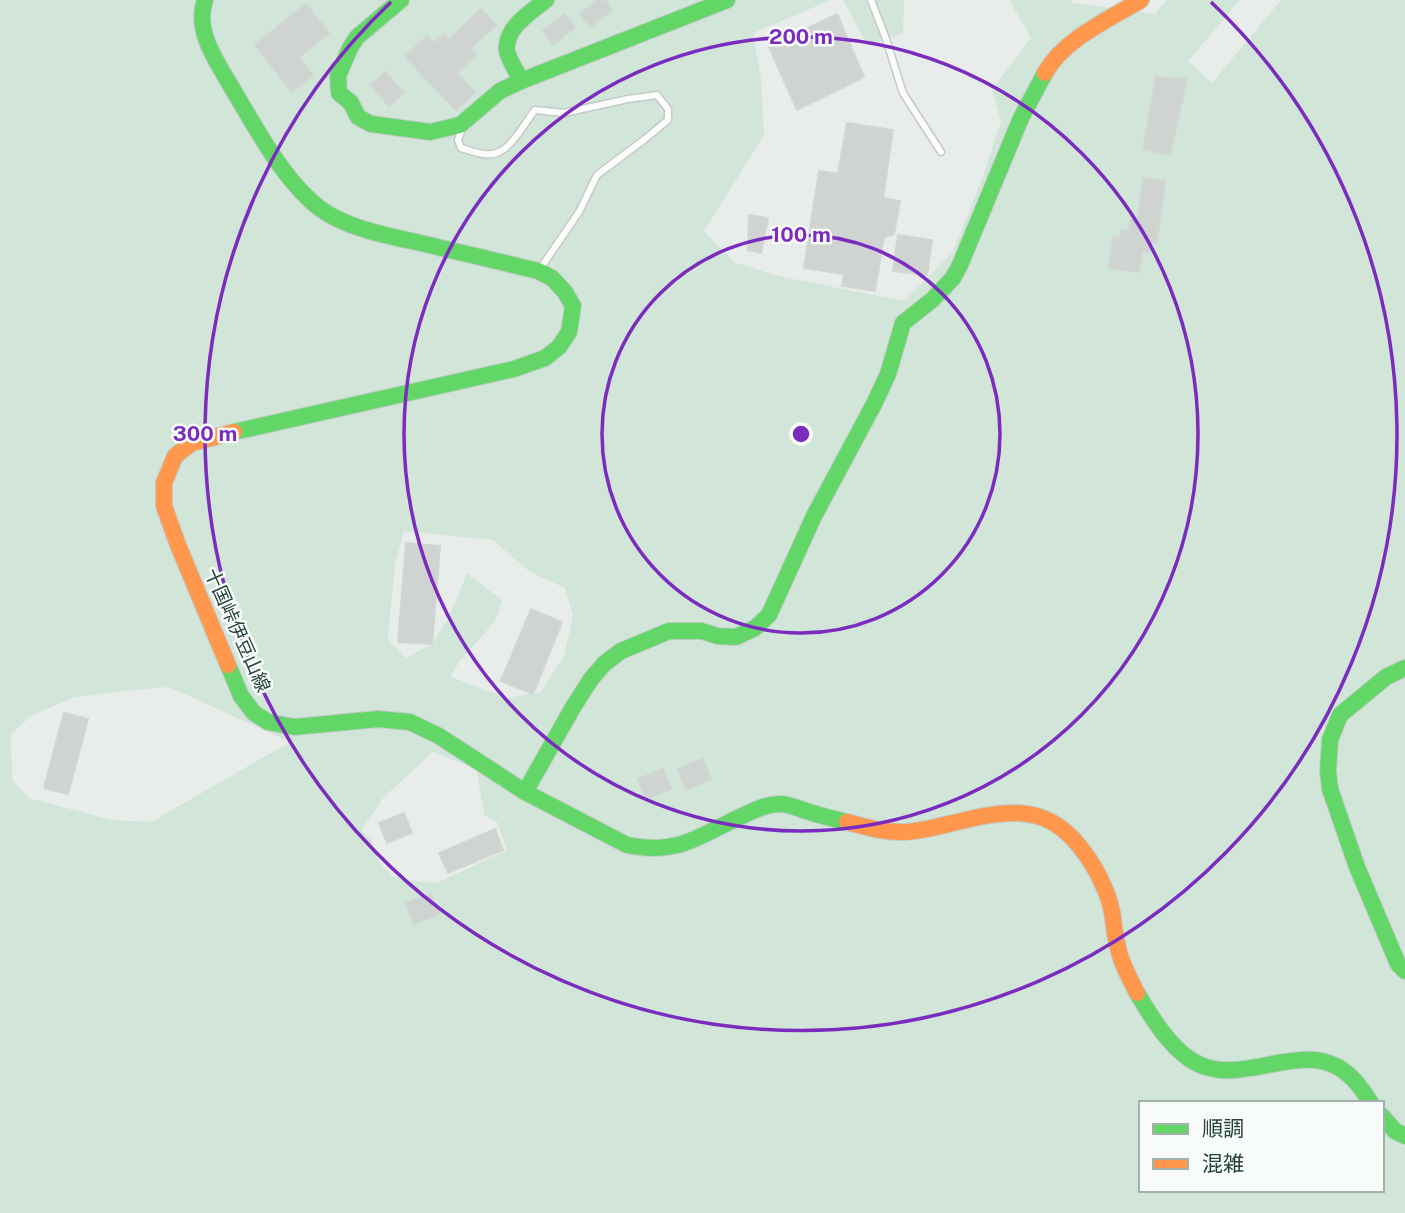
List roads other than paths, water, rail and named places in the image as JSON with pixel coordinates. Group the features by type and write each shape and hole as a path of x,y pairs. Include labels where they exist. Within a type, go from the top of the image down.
{"main road":[{"name":"十国峠伊豆山線","path":"205,0 201,11 203,30 211,52 276,160 311,202 333,217 367,230 538,271 552,278 573,306 569,332 559,347 545,358 514,369 214,437 192,443 175,456 164,483 164,506 241,696 254,713 268,722 294,727 378,719 411,722 439,736 525,792 627,845 640,849 676,848 762,807 782,804 888,832 907,832 1005,812 1025,811 1046,818 1066,833 1095,868 1110,904 1117,945 1130,980 1168,1038 1189,1058 1211,1070 1232,1071 1307,1058 1328,1062 1348,1074 1369,1101"},
{"path":"401,0 357,37 338,76 340,93 351,103 358,117 371,124 430,132 460,125 500,91 521,81 727,0"},
{"path":"521,81 507,50 509,36 517,25 546,0"},
{"path":"525,792 591,679 621,650 668,631 702,631 717,636 736,637 755,628 769,615 814,516 888,374 903,323 932,300 953,278 1021,118 1050,64 1091,29 1141,0"},
{"path":"1405,668 1386,677 1340,715 1330,740 1328,771 1331,789 1357,867 1398,964 1405,971"},
{"path":"1384,1118 1395,1131 1405,1136"}],"lane":[{"path":"871,0 903,93 941,152"},
{"path":"463,122 458,139 461,148 480,154 498,153 512,141 535,110 564,113 657,95 668,109 668,120 597,176 579,212 538,271"}]}
